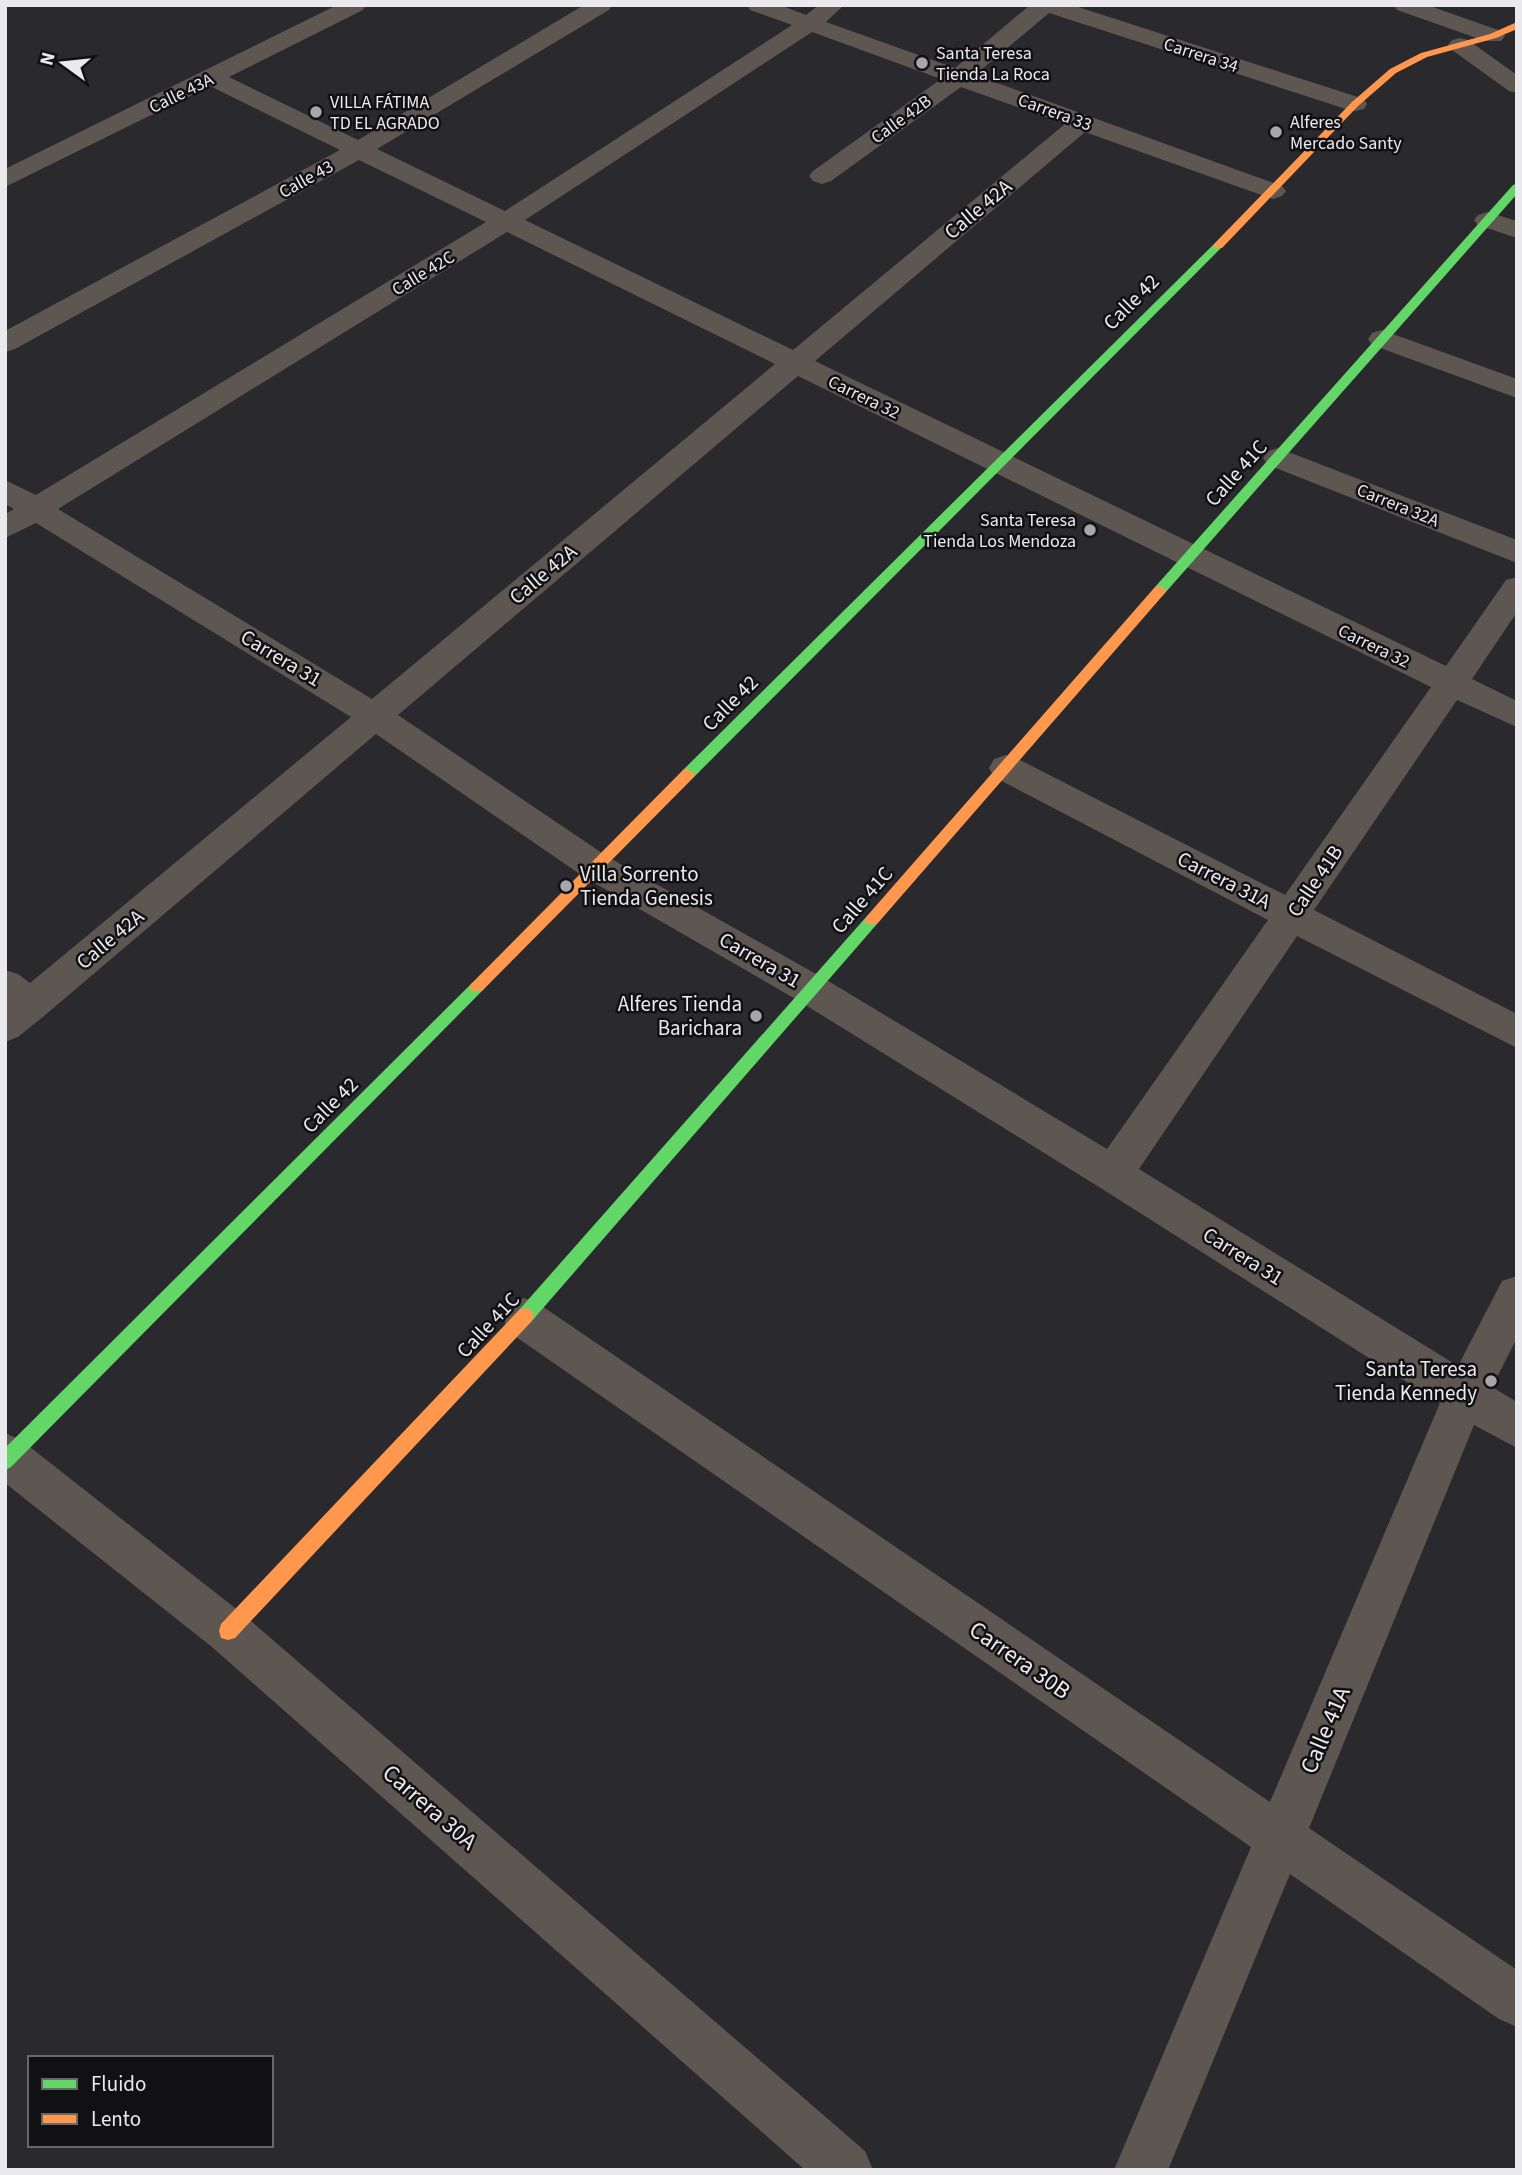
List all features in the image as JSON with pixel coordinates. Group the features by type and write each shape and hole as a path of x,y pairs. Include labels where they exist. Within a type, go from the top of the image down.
{"street":[{"name":"Calle 43A","path":"5,179 355,5"},
{"name":"Calle 43","path":"5,343 358,150 601,5"},
{"name":"Carrera 33","path":"758,5 1273,191"},
{"name":"Calle 42C","path":"5,528 505,222 809,24 833,5"},
{"name":"Calle 42B","path":"822,176 959,77 1046,5"},
{"name":"Carrera 34","path":"1046,5 1355,104"},
{"path":"1405,5 1493,36"},
{"name":"Calle 42","path":"6,1458 998,463 1273,191 1355,104 1393,71 1424,55 1493,36 1517,25"},
{"path":"1460,45 1517,86"},
{"name":"Carrera 32","path":"212,78 1517,715"},
{"name":"Calle 42A","path":"14,1006 375,716 1082,122"},
{"name":"Calle 41C","path":"228,1631 524,1318 1190,556 1517,187"},
{"path":"1487,220 1517,230"},
{"path":"1382,339 1517,389"},
{"name":"Carrera 32A","path":"1278,458 1517,552"},
{"name":"Carrera 31","path":"5,490 375,716 596,867 812,990 1113,1174 1517,1427"},
{"name":"Calle 41B","path":"1113,1174 1517,588"},
{"name":"Carrera 31A","path":"1006,768 1517,1032"},
{"name":"Calle 41A","path":"1141,2170 1465,1395 1517,1295"},
{"name":"Carrera 30B","path":"524,1318 1517,2001"},
{"name":"Carrera 30A","path":"6,1458 228,1631 846,2170"}],"traffic: fast":[{"path":"1160,590 1517,187"},
{"path":"688,774 1218,246"},
{"path":"525,1316 872,920"},
{"path":"5,1461 477,987"}],"traffic: slow":[{"path":"1218,246 1355,104 1393,71 1424,55 1493,36 1517,25"},
{"path":"872,920 1160,590"},
{"path":"477,987 688,774"},
{"path":"228,1631 525,1316"}],"place":[{"name":"Santa Teresa Tienda La Roca","path":"922,63"},
{"name":"VILLA FÁTIMA TD EL AGRADO","path":"316,112"},
{"name":"Alferes Mercado Santy","path":"1276,132"},
{"name":"Santa Teresa Tienda Los Mendoza","path":"1090,530"},
{"name":"Villa Sorrento Tienda Genesis","path":"566,886"},
{"name":"Alferes Tienda Barichara","path":"756,1016"},
{"name":"Santa Teresa Tienda Kennedy","path":"1491,1381"}]}
